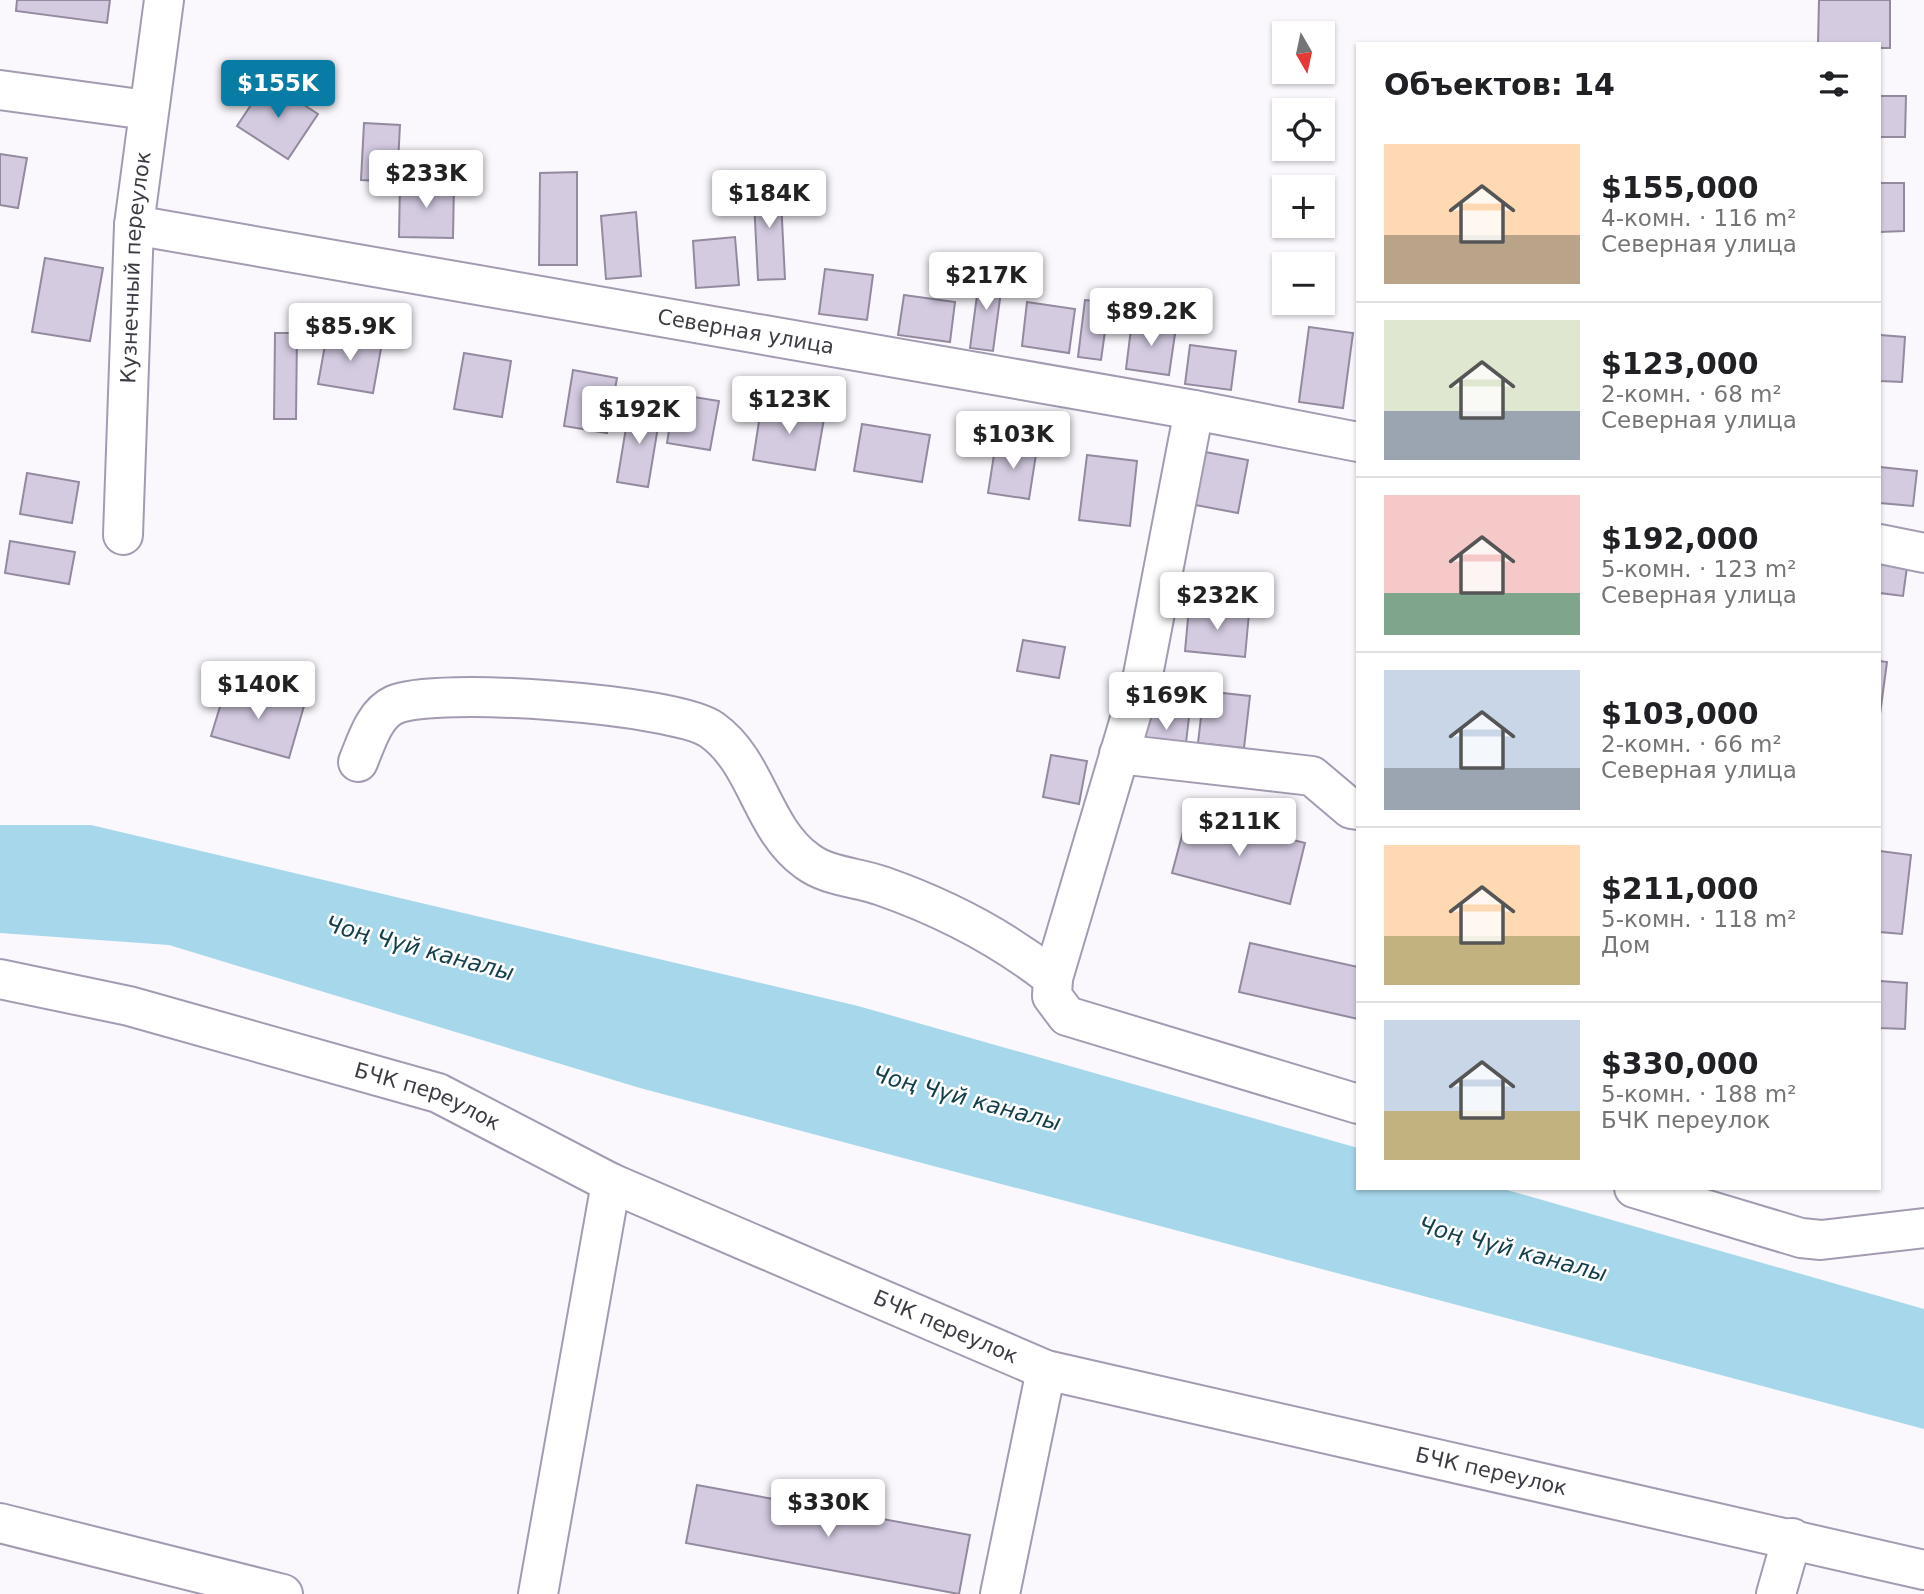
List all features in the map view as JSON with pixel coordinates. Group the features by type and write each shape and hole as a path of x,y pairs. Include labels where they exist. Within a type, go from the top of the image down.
{"street":[{"name":"Кузнечный переулок","path":"122,535 134,225 147,110 164,0"},
{"path":"0,90 147,110"},
{"name":"Северная улица","path":"134,225 1194,410 1356,442"},
{"path":"1194,410 1143,675 1053,978 1052,996 1067,1016 1356,1103"},
{"path":"1881,544 1924,553"},
{"path":"358,762 380,715 391,705 411,699 516,697 600,706 708,727 731,744 787,841 806,861 826,871 881,885 959,918 1009,944 1053,978"},
{"path":"1119,754 1312,776 1351,809 1356,810"},
{"name":"БЧК переулок","path":"0,979 129,1006 438,1093 611,1183 1046,1370 1924,1570"},
{"path":"538,1594 611,1183"},
{"path":"1641,1190 1801,1238 1821,1240 1924,1228"},
{"path":"1000,1594 1046,1370"},
{"path":"0,1523 283,1594"},
{"path":"1776,1594 1792,1538"}],"water":[{"name":"Чоң Чүй каналы","path":"0,825 91,825 858,1006 1356,1147 1356,1190 1507,1190 1924,1309 1924,1429 640,1088 169,945 0,933"}],"building":[{"path":"17,0 110,0 107,23 16,11"},
{"path":"1819,0 1890,0 1890,48 1881,48 1881,42 1818,42"},
{"path":"267,81 318,114 288,159 237,126"},
{"path":"1881,96 1906,96 1905,137 1881,137"},
{"path":"364,123 400,125 397,182 361,180"},
{"path":"0,154 27,158 18,208 0,205"},
{"path":"577,172 577,265 539,265 540,173"},
{"path":"780,180 785,279 758,280 753,181"},
{"path":"400,182 454,183 453,238 399,237"},
{"path":"1881,183 1904,183 1904,231 1881,232"},
{"path":"636,212 641,276 606,279 601,216"},
{"path":"735,237 739,285 696,288 693,241"},
{"path":"45,258 103,268 90,341 32,332"},
{"path":"825,269 873,275 867,320 819,314"},
{"path":"980,273 1003,276 993,351 970,348"},
{"path":"904,295 955,302 950,342 898,335"},
{"path":"1085,300 1109,303 1101,360 1078,357"},
{"path":"1027,302 1075,309 1069,353 1022,346"},
{"path":"1132,321 1176,327 1169,375 1126,369"},
{"path":"1309,327 1353,333 1343,408 1299,402"},
{"path":"275,333 297,333 296,419 274,419"},
{"path":"327,334 382,343 373,393 318,384"},
{"path":"1881,335 1905,337 1902,382 1881,381"},
{"path":"1190,345 1236,351 1231,390 1185,384"},
{"path":"464,353 511,361 502,417 454,409"},
{"path":"573,370 617,378 607,433 564,426"},
{"path":"675,394 719,401 710,450 667,443"},
{"path":"762,402 825,413 815,470 753,460"},
{"path":"630,404 661,409 648,487 617,482"},
{"path":"862,424 930,435 922,482 854,471"},
{"path":"996,442 1037,448 1029,499 988,493"},
{"path":"1200,451 1248,460 1238,513 1190,504"},
{"path":"1087,455 1137,461 1130,526 1079,520"},
{"path":"1881,467 1917,471 1913,506 1881,503"},
{"path":"27,473 79,482 72,523 20,514"},
{"path":"10,541 75,552 69,584 5,573"},
{"path":"1881,563 1907,567 1903,596 1881,593"},
{"path":"1189,607 1249,613 1245,657 1185,651"},
{"path":"1023,640 1065,647 1059,678 1017,671"},
{"path":"1881,661 1887,662 1881,707"},
{"path":"227,684 304,706 289,758 211,736"},
{"path":"1204,691 1250,696 1244,748 1198,743"},
{"path":"1147,712 1189,717 1185,751 1143,746"},
{"path":"1051,755 1087,761 1079,804 1043,797"},
{"path":"1188,813 1305,843 1290,904 1172,873"},
{"path":"1881,851 1911,855 1902,934 1881,932"},
{"path":"1250,943 1356,967 1356,1019 1239,992"},
{"path":"1881,981 1907,983 1905,1029 1881,1028"},
{"path":"697,1485 970,1535 959,1594 686,1543"}]}
